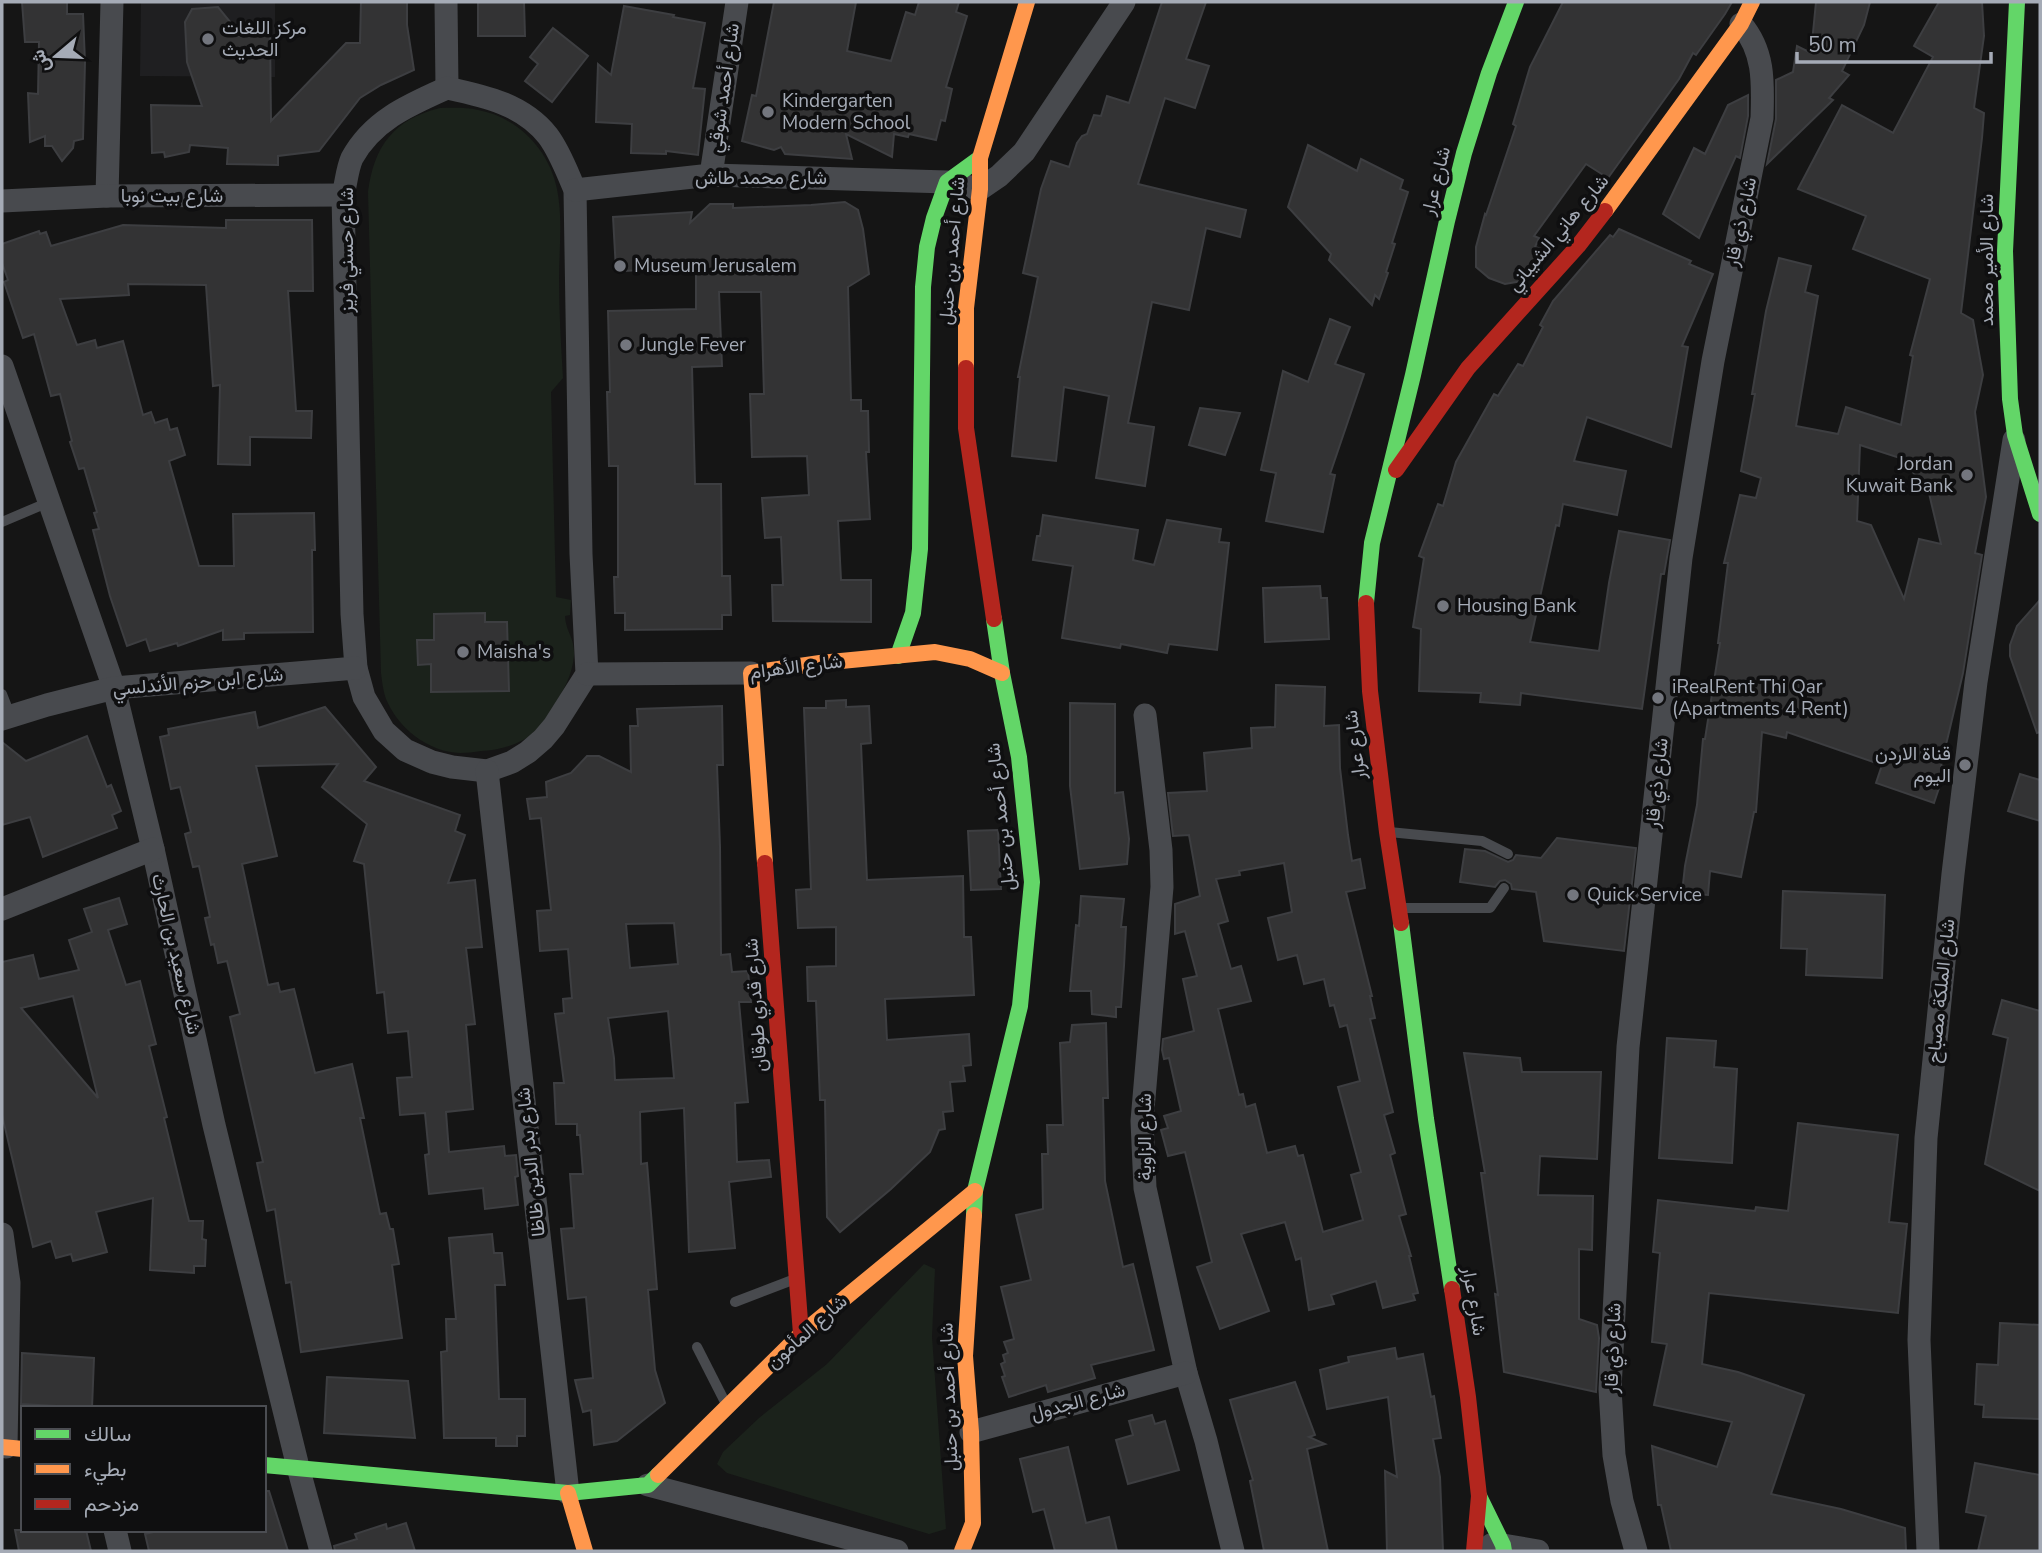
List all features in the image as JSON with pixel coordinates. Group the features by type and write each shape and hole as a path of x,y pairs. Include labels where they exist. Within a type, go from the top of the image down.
{"street":[{"path":"107,196 112,2"},
{"path":"446,2 447,88 488,96 527,115 548,136 575,190 581,554 587,674 564,712 542,739 512,762 487,771"},
{"name":"شارع أحمد شوقي","path":"711,175 737,2"},
{"name":"شارع أحمد بن حنبل","path":"962,1551 972,1523 971,1432 965,1356 975,1191 1020,1006 1032,882 1019,757 1002,673 961,428 967,308 980,188 980,159 1027,2"},
{"path":"980,188 999,176 1024,152 1124,2"},
{"name":"شارع عرار","path":"1474,1549 1479,1496 1468,1397 1426,1119 1387,832 1370,691 1366,608 1372,543 1424,353 1447,221 1464,153 1489,73 1516,2"},
{"name":"شارع هاني الشيباني","path":"1386,484 1462,366 1578,246 1628,182 1741,24 1752,2"},
{"name":"شارع الأمير محمد","path":"2017,2 2006,251 2010,399 2015,435 2040,514"},
{"name":"شارع ذي قار","path":"1636,1551 1622,1501 1614,1455 1610,1389 1628,1047 1681,558 1713,361 1762,118 1763,80 1760,60 1755,44 1741,24"},
{"name":"شارع حسني فريز","path":"447,88 410,105 375,127 352,160 343,195 352,614 356,668 363,697 384,731 405,750 432,762 487,771"},
{"name":"شارع أحمد بن حنبل","path":"898,656 913,613 920,549 927,428 923,287 927,247 947,182 980,159"},
{"name":"شارع محمد طاش","path":"575,190 711,175 947,182 980,188"},
{"name":"شارع بيت نوبا","path":"2,201 107,196 343,195"},
{"name":"شارع سعيد بن الحارث","path":"2,366 9,410 49,502 114,688 214,1125 321,1551"},
{"name":"شارع الملكة مصباح","path":"1928,1551 1919,1340 1926,1138 1976,682 2015,435"},
{"name":"شارع الأهرام","path":"587,674 751,674 820,663 935,652 970,659 1002,673"},
{"name":"شارع ابن حزم الأندلسي","path":"6,718 114,688 356,668"},
{"name":"شارع قدري طوقان","path":"751,674 801,1334"},
{"name":"شارع الزاوية","path":"1145,715 1161,850 1162,887 1142,1121 1145,1188 1186,1373 1233,1551"},
{"name":"شارع بدر الدين ظاظا","path":"487,771 568,1493 585,1551"},
{"path":"2,909 152,849"},
{"name":"شارع المأمون","path":"649,1485 801,1334 975,1191"},
{"path":"2,1234 9,1283 10,1447"},
{"name":"شارع الجدول","path":"971,1432 1186,1373"},
{"path":"266,1465 568,1493 649,1485 897,1551"},
{"name":"شارع عرار","path":"1479,1496 1504,1548"},
{"path":"115,1532 120,1551"},
{"path":"1474,1549 1538,1551"}],"lane":[{"path":"2,522 49,502"},
{"path":"2,694 6,718"},
{"path":"1387,832 1482,841 1508,854"},
{"path":"1399,908 1490,908 1503,888"},
{"path":"735,1302 796,1279"},
{"path":"697,1347 727,1407"}],"shaded area":[{"name":"مركز اللغات الحديث","path":"141,2 275,2 275,77 140,76"},
{"path":"440,108 468,108 492,114 506,120 529,137 539,148 553,174 559,200 560,223 559,292 563,378 551,392 556,597 571,600 570,615 565,616 573,644 573,663 561,694 536,731 510,746 463,753 437,748 406,729 386,699 381,673 368,192 375,161 389,137 410,119"},
{"path":"924,1264 935,1269 932,1337 946,1529 929,1534 727,1473 717,1464 723,1452 759,1418 827,1364"}],"building":[{"path":"22,2 67,2 67,14 83,14 83,139 74,141 73,148 62,161 52,146 45,146 45,136 30,142 28,93 38,94 39,42 25,42"},
{"path":"361,2 407,2 407,25 414,70 360,98 319,151 278,156 278,165 227,164 228,148 190,145 189,152 165,157 164,152 152,153 151,105 202,106 187,62 185,22 192,9 218,7 231,23 234,36 270,34 271,121 346,43 360,43"},
{"path":"478,2 524,2 525,36 478,36"},
{"path":"774,2 856,2 847,51 891,61 906,12 915,15 919,2 959,2 956,12 967,16 946,87 952,89 945,121 941,120 936,140 909,134 908,137 894,134 892,157 846,134 852,159 785,154 781,147 774,150 742,141 752,95 756,96"},
{"path":"1162,2 1206,2 1186,59 1209,66 1195,108 1165,98 1138,184 1246,210 1240,237 1206,228 1189,310 1152,302 1128,423 1154,427 1145,486 1096,478 1109,396 1064,387 1056,461 1012,456 1018,377 1038,277 1023,273 1041,189 1051,161 1069,167 1077,143 1087,134 1094,115 1101,116 1107,96 1129,103"},
{"path":"1563,2 1732,2 1696,55 1693,53 1679,79 1608,178 1586,164 1534,236 1539,238 1535,247 1548,251 1522,281 1505,284 1489,278 1476,267 1476,247 1516,126 1513,124 1530,67"},
{"path":"1816,2 1870,2 1864,25 1842,71 1849,75 1829,98 1833,100 1767,164 1776,119 1776,80 1793,72 1797,46 1811,53"},
{"path":"1939,2 1982,2 1984,36 1974,108 1984,113 1961,313 1973,320 1983,375 1975,412 1986,497 1975,553 1982,555 1963,673 1941,766 1946,767 1934,803 1876,783 1882,765 1787,732 1786,738 1762,732 1756,812 1741,877 1710,871 1708,895 1682,893 1697,805 1703,739 1720,643 1728,563 1724,563 1740,495 1756,498 1761,478 1741,471 1766,311 1779,258 1811,266 1805,292 1818,296 1796,426 1838,434 1846,407 1901,425 1913,356 1910,355 1930,279 1853,249 1866,216 1798,189 1842,105 1893,133 1933,57 1914,46","holes":["1860,445 1900,458 1928,489 1941,544 1919,539 1904,599 1871,525 1857,521"]},
{"path":"624,6 705,23 693,88 705,89 698,155 666,151 666,154 631,153 632,124 596,122 598,64 611,75"},
{"path":"553,28 588,56 552,102 525,81 538,64 530,57"},
{"path":"1748,95 1748,116 1740,158 1736,156 1699,238 1663,214 1694,148 1705,154 1728,105"},
{"path":"1308,145 1357,171 1361,159 1403,180 1400,189 1408,192 1392,243 1395,244 1386,272 1388,273 1379,299 1375,295 1372,305 1329,260 1331,254 1288,207"},
{"path":"845,202 858,210 869,274 848,287 851,400 861,400 861,411 868,411 869,452 866,452 870,519 838,521 841,580 871,580 871,622 773,621 772,585 783,585 781,537 765,538 762,498 809,495 807,456 752,457 750,394 764,394 761,292 719,292 722,366 692,367 695,484 721,484 722,576 730,576 731,615 722,615 722,629 625,630 625,613 615,613 614,577 618,577 618,466 609,466 608,311 696,309 696,266 616,270 613,217 692,212 690,223 710,204 733,204 733,208"},
{"path":"226,220 312,220 313,291 288,291 296,411 312,411 311,438 250,437 250,465 218,464 220,385 213,386 206,285 128,284 129,295 60,299 77,345 95,340 97,348 123,341 143,415 151,412 155,423 167,419 170,430 177,428 185,455 169,461 199,566 234,566 233,514 314,513 313,632 244,633 244,639 223,640 223,630 178,646 177,643 150,651 146,639 127,646 110,596 93,530 99,529 94,513 97,512 84,468 79,469 70,442 72,441 60,394 51,396 34,334 23,338 4,282 8,280 2,263 2,244 39,231 40,234 46,232 51,246 123,225 226,228"},
{"path":"1619,229 1691,261 1689,264 1713,274 1682,346 1688,347 1671,447 1587,417 1574,461 1626,471 1617,515 1563,504 1530,642 1599,651 1619,531 1670,540 1664,574 1661,574 1642,709 1521,693 1520,705 1480,702 1481,693 1419,691 1421,629 1413,627 1424,558 1419,556 1438,504 1443,506 1456,462 1494,394 1498,396 1518,364 1523,366 1553,301 1610,235 1613,237"},
{"path":"1330,319 1350,327 1335,364 1364,374 1330,474 1335,475 1323,532 1266,521 1276,473 1261,470 1283,371 1308,382"},
{"path":"1200,408 1240,413 1225,455 1189,445"},
{"path":"1043,515 1138,530 1133,560 1154,565 1167,520 1221,529 1219,542 1229,543 1217,650 1169,644 1167,653 1121,644 1120,648 1062,638 1073,566 1033,560"},
{"path":"1320,586 1321,598 1327,598 1329,639 1265,642 1263,588"},
{"path":"2040,600 2040,732 2037,733 2010,656 2010,645 2017,626"},
{"name":"Maisha's","path":"485,613 485,622 507,622 509,691 431,692 431,664 418,665 417,640 434,640 434,614"},
{"path":"1276,685 1325,687 1324,726 1339,725 1340,768 1352,861 1360,859 1365,888 1346,892 1372,996 1375,1018 1370,1019 1393,1112 1384,1115 1395,1153 1390,1155 1406,1214 1399,1216 1418,1293 1413,1294 1415,1300 1383,1308 1376,1281 1331,1295 1334,1304 1309,1310 1301,1258 1296,1260 1285,1222 1241,1234 1269,1311 1220,1329 1197,1267 1212,1262 1185,1152 1168,1156 1161,1130 1168,1128 1164,1116 1181,1111 1169,1058 1164,1059 1163,1039 1194,1031 1183,979 1197,976 1185,931 1175,934 1175,904 1200,896 1189,835 1173,836 1168,793 1207,791 1204,753 1252,748 1251,728 1275,727","holes":["1284,863 1292,912 1268,918 1278,960 1297,955 1304,984 1324,979 1330,1006 1334,1005 1340,1027 1347,1025 1360,1081 1338,1087 1361,1172 1351,1175 1363,1220 1323,1232 1303,1155 1298,1156 1295,1146 1267,1153 1255,1104 1246,1107 1243,1094 1239,1095 1218,1009 1251,1001 1241,966 1231,969 1218,924 1228,921 1216,879 1240,875 1239,871"]},
{"path":"846,700 846,707 869,706 871,743 861,744 867,880 963,876 964,937 971,937 974,995 885,999 887,1040 969,1034 971,1065 963,1066 965,1081 950,1082 953,1111 943,1112 945,1129 939,1130 930,1152 840,1232 827,1217 825,1100 820,1100 816,1001 808,1001 807,967 836,966 836,927 798,928 796,890 811,889 804,708 826,708 826,701"},
{"path":"1070,703 1115,704 1115,793 1123,792 1129,839 1127,864 1080,869 1070,786"},
{"path":"722,706 723,765 717,765 721,955 730,954 732,972 748,971 751,1002 739,1002 748,1102 735,1103 737,1162 769,1160 771,1177 729,1182 735,1248 689,1252 684,1108 640,1112 641,1164 647,1163 657,1289 648,1290 655,1370 665,1403 617,1441 594,1445 591,1410 583,1412 575,1380 593,1378 586,1297 568,1299 561,1229 574,1228 570,1174 583,1174 577,1124 556,1124 554,1083 564,1083 555,1014 564,1013 563,999 572,998 568,949 540,951 537,911 551,910 541,818 530,819 527,799 547,797 546,782 571,773 587,756 599,756 631,772 630,726 638,726 637,709","holes":["674,923 678,964 630,968 626,924","668,1011 674,1078 615,1080 608,1018"]},
{"path":"325,707 376,767 364,781 460,815 455,831 465,835 448,883 475,880 482,947 466,948 475,1024 466,1025 473,1109 446,1112 449,1152 504,1146 505,1156 516,1155 518,1205 485,1209 483,1188 429,1194 425,1113 400,1115 397,1078 412,1077 408,1031 388,1033 384,992 377,993 364,864 354,861 367,824 322,787 338,764 256,766 277,856 242,864 268,985 278,983 280,992 294,989 315,1073 352,1064 380,1214 386,1213 390,1229 393,1229 399,1264 392,1265 402,1338 301,1352 291,1282 286,1283 275,1209 267,1211 257,1163 263,1162 230,1017 240,1014 227,961 218,963 214,944 211,945 205,918 210,917 199,866 193,867 185,834 191,832 180,787 171,789 160,737 169,735 168,729 255,712 258,728"},
{"path":"87,736 107,787 111,785 121,811 112,815 117,828 43,857 30,817 2,825 2,742 26,761"},
{"path":"2020,774 2040,780 2040,821 2008,811"},
{"path":"998,830 1001,889 971,890 968,831"},
{"path":"1557,838 1636,848 1624,951 1544,941 1536,892 1512,889 1511,884 1505,880 1495,887 1460,882 1465,849 1485,851 1508,862 1516,855 1541,858"},
{"path":"1783,891 1885,895 1882,978 1806,975 1807,949 1781,948"},
{"path":"1081,896 1124,899 1121,927 1126,927 1124,966 1121,1007 1116,1007 1116,1017 1092,1014 1091,991 1070,991"},
{"path":"119,898 127,924 108,930 126,985 140,981 156,1044 149,1046 189,1221 203,1221 202,1239 206,1240 205,1266 194,1266 194,1273 150,1270 153,1198 96,1212 107,1252 73,1261 71,1254 56,1258 51,1241 33,1247 2,1115 2,962 33,955 39,979 79,970 69,940 92,932 84,909","holes":["73,996 98,1098 21,1008"]},
{"path":"2002,1000 2040,1011 2040,1191 1985,1164 2008,1038 1993,1034"},
{"path":"1106,1023 1108,1098 1103,1098 1105,1181 1123,1267 1133,1264 1154,1350 1091,1365 1095,1378 1048,1392 1046,1385 1009,1397 1001,1364 1005,1362 1003,1355 1008,1353 1004,1342 1014,1339 1001,1287 1031,1280 1016,1215 1043,1209 1042,1154 1048,1154 1047,1125 1063,1125 1060,1043 1070,1042 1072,1025"},
{"path":"1667,1038 1716,1041 1714,1067 1737,1069 1732,1163 1659,1158"},
{"path":"1464,1053 1520,1058 1522,1072 1601,1072 1597,1159 1540,1156 1538,1195 1593,1196 1592,1250 1579,1249 1579,1319 1597,1325 1599,1338 1596,1392 1504,1372 1495,1294 1498,1295 1481,1173 1485,1173"},
{"path":"1798,1123 1898,1135 1889,1222 1907,1224 1898,1313 1709,1293 1702,1364 1738,1372 1804,1395 1771,1494 1841,1509 1905,1528 1906,1551 1671,1551 1661,1505 1658,1505 1652,1446 1717,1467 1732,1422 1654,1405 1667,1344 1652,1342 1660,1253 1653,1252 1658,1200 1755,1211 1756,1207 1788,1211"},
{"path":"492,1234 494,1253 502,1253 505,1285 495,1285 499,1399 525,1399 525,1436 517,1436 517,1446 496,1446 496,1438 444,1438 441,1352 447,1351 446,1319 456,1319 449,1238"},
{"path":"2000,1323 2040,1325 2040,1419 1983,1417 1984,1405 1975,1404 1977,1364 1998,1365"},
{"path":"1395,1348 1397,1359 1423,1354 1431,1397 1434,1396 1441,1438 1433,1439 1440,1477 1443,1551 1387,1551 1385,1471 1397,1477 1388,1397 1327,1409 1320,1370 1349,1362 1348,1357"},
{"path":"22,1353 94,1358 92,1406 21,1404"},
{"path":"327,1377 408,1381 415,1438 324,1433"},
{"path":"1295,1382 1315,1435 1309,1437 1325,1444 1307,1449 1328,1551 1264,1551 1250,1481 1253,1480 1230,1400"},
{"path":"1152,1415 1155,1424 1165,1421 1179,1470 1128,1484 1116,1440 1133,1435 1129,1421"},
{"path":"1068,1447 1086,1523 1109,1517 1117,1551 1055,1551 1044,1509 1033,1512 1020,1459"},
{"path":"1975,1463 2040,1475 2040,1551 1978,1551 1986,1516 1966,1512"},
{"path":"266,1491 269,1491 288,1551 149,1551 145,1534 266,1532"},
{"path":"406,1523 415,1551 335,1551 334,1546 357,1539 355,1534 386,1524 387,1529"},
{"path":"15,1530 86,1532 91,1551 19,1551"}],"traffic: fast":[{"path":"1366,603 1372,543 1447,221 1464,153 1489,73 1516,2"},
{"path":"2017,2 2005,251 2010,399 2015,435 2040,514"},
{"path":"898,656 913,613 920,549 923,287 927,247 947,182 980,158"},
{"path":"974,1215 975,1191 1020,1006 1032,882 1019,757 994,619"},
{"path":"1401,923 1426,1119 1452,1289"},
{"path":"266,1465 568,1493 648,1485 658,1475"},
{"path":"1479,1496 1504,1551"}],"traffic: slow":[{"path":"966,368 966,308 980,189 980,158 1027,2"},
{"path":"1605,211 1741,24 1752,2"},
{"path":"765,863 751,673 820,663 935,652 970,659 1002,673"},
{"path":"658,1475 801,1334 975,1191"},
{"path":"962,1551 973,1523 971,1432 965,1356 974,1215"},
{"path":"2,1447 21,1449"},
{"path":"568,1493 585,1551"}],"traffic: jam":[{"path":"1396,470 1468,368 1578,246 1605,211"},
{"path":"966,368 966,428 994,619"},
{"path":"1366,603 1370,691 1401,923"},
{"path":"765,863 801,1334"},
{"path":"1452,1289 1479,1496 1474,1551"}],"place":[{"name":"مركز اللغات الحديث","path":"208,39"},
{"name":"Kindergarten Modern School","path":"768,112"},
{"name":"Museum Jerusalem","path":"620,266"},
{"name":"Jungle Fever","path":"626,345"},
{"name":"Jordan Kuwait Bank","path":"1967,475"},
{"name":"Housing Bank","path":"1443,606"},
{"name":"Maisha's","path":"463,652"},
{"name":"iRealRent Thi Qar (Apartments 4 Rent)","path":"1658,698"},
{"name":"قناة الاردن اليوم","path":"1965,765"},
{"name":"Quick Service","path":"1573,895"}]}
